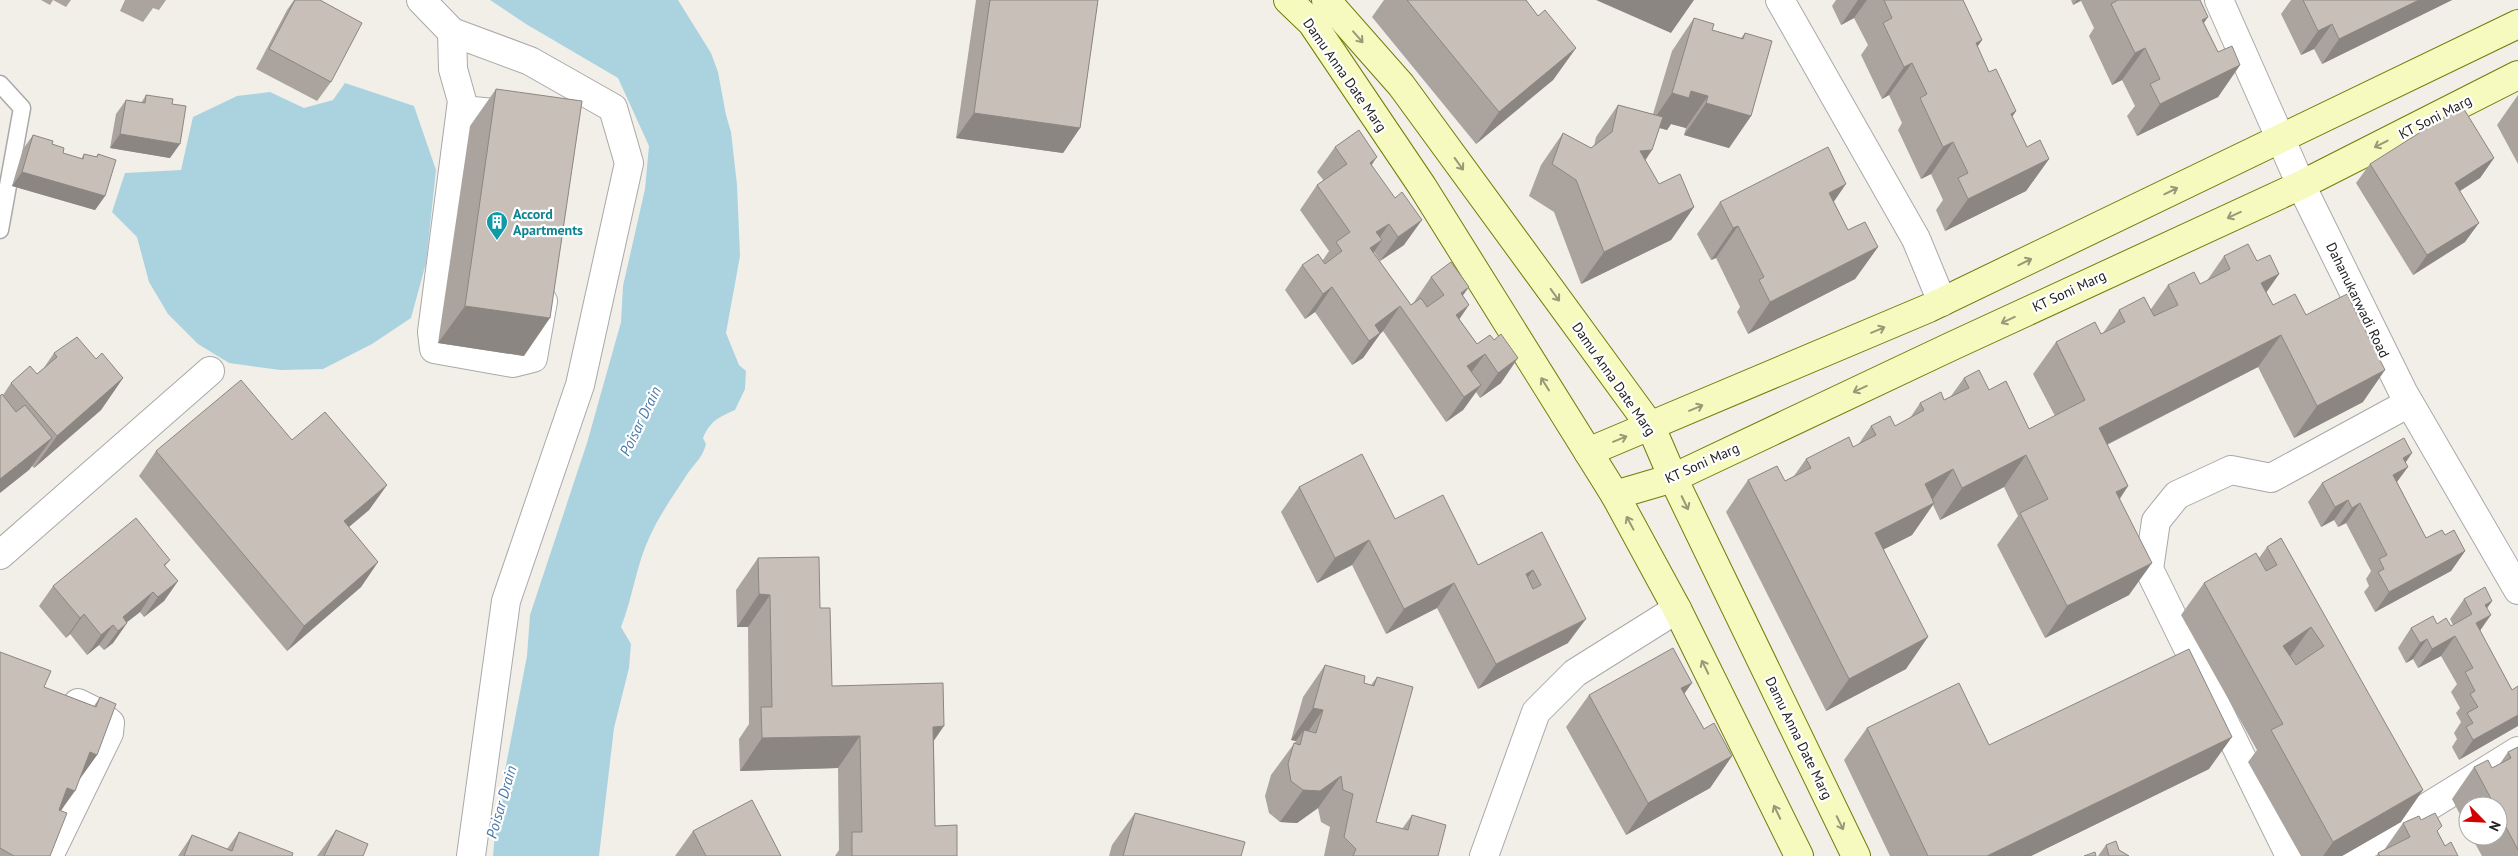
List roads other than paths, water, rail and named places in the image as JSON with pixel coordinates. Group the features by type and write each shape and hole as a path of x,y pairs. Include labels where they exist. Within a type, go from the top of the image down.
{"street":[{"path":"421,0 452,32 530,61 613,108 629,163 580,385 506,601 471,856"},
{"name":"Damu Anna Date Marg","path":"1288,0 1312,23 1422,186 1615,495 1677,609 1799,856"},
{"name":"Damu Anna Date Marg","path":"1326,0 1401,85 1651,427 1673,478 1856,856"},
{"path":"1780,0 1916,239 1942,302"},
{"name":"Dahanukarwadi Road","path":"2219,0 2300,185 2409,402 2518,590"},
{"path":"1588,452 1651,427 1942,302 2518,24"},
{"path":"452,32 453,69 462,101 432,332 434,349 513,363 533,358 546,280"},
{"name":"KT Soni Marg","path":"1615,495 1673,478 2300,185 2518,75"},
{"path":"461,110 539,117"},
{"path":"0,554 210,371"},
{"path":"2290,856 2149,569 2156,521 2177,495 2231,470 2271,478 2409,402"},
{"path":"1484,856 1536,712 1575,673 1677,609"},
{"path":"49,856 109,734 110,723 98,712 54,692"},
{"path":"2348,856 2518,751"}],"lane":[{"path":"0,84 22,108 0,230"}],"water":[{"name":"Poisar Drain","path":"490,0 678,0 711,53 718,72 731,132 737,185 740,256 726,333 739,365 746,371 745,389 735,410 716,420 709,427 703,438 706,444 703,453 663,512 641,558 621,627 631,644 629,668 614,728 599,856 493,856 497,812 527,656 530,615 587,443 621,322 623,286 645,189 649,146 618,78 526,24"},
{"path":"345,83 414,106 436,170 426,263 411,318 372,344 323,369 280,370 229,363 198,344 168,314 149,282 137,237 112,212 125,173 181,170 193,117 237,96 270,92 304,108 333,100"}],"place":[{"name":"Accord Apartments","path":"497,241"}]}
